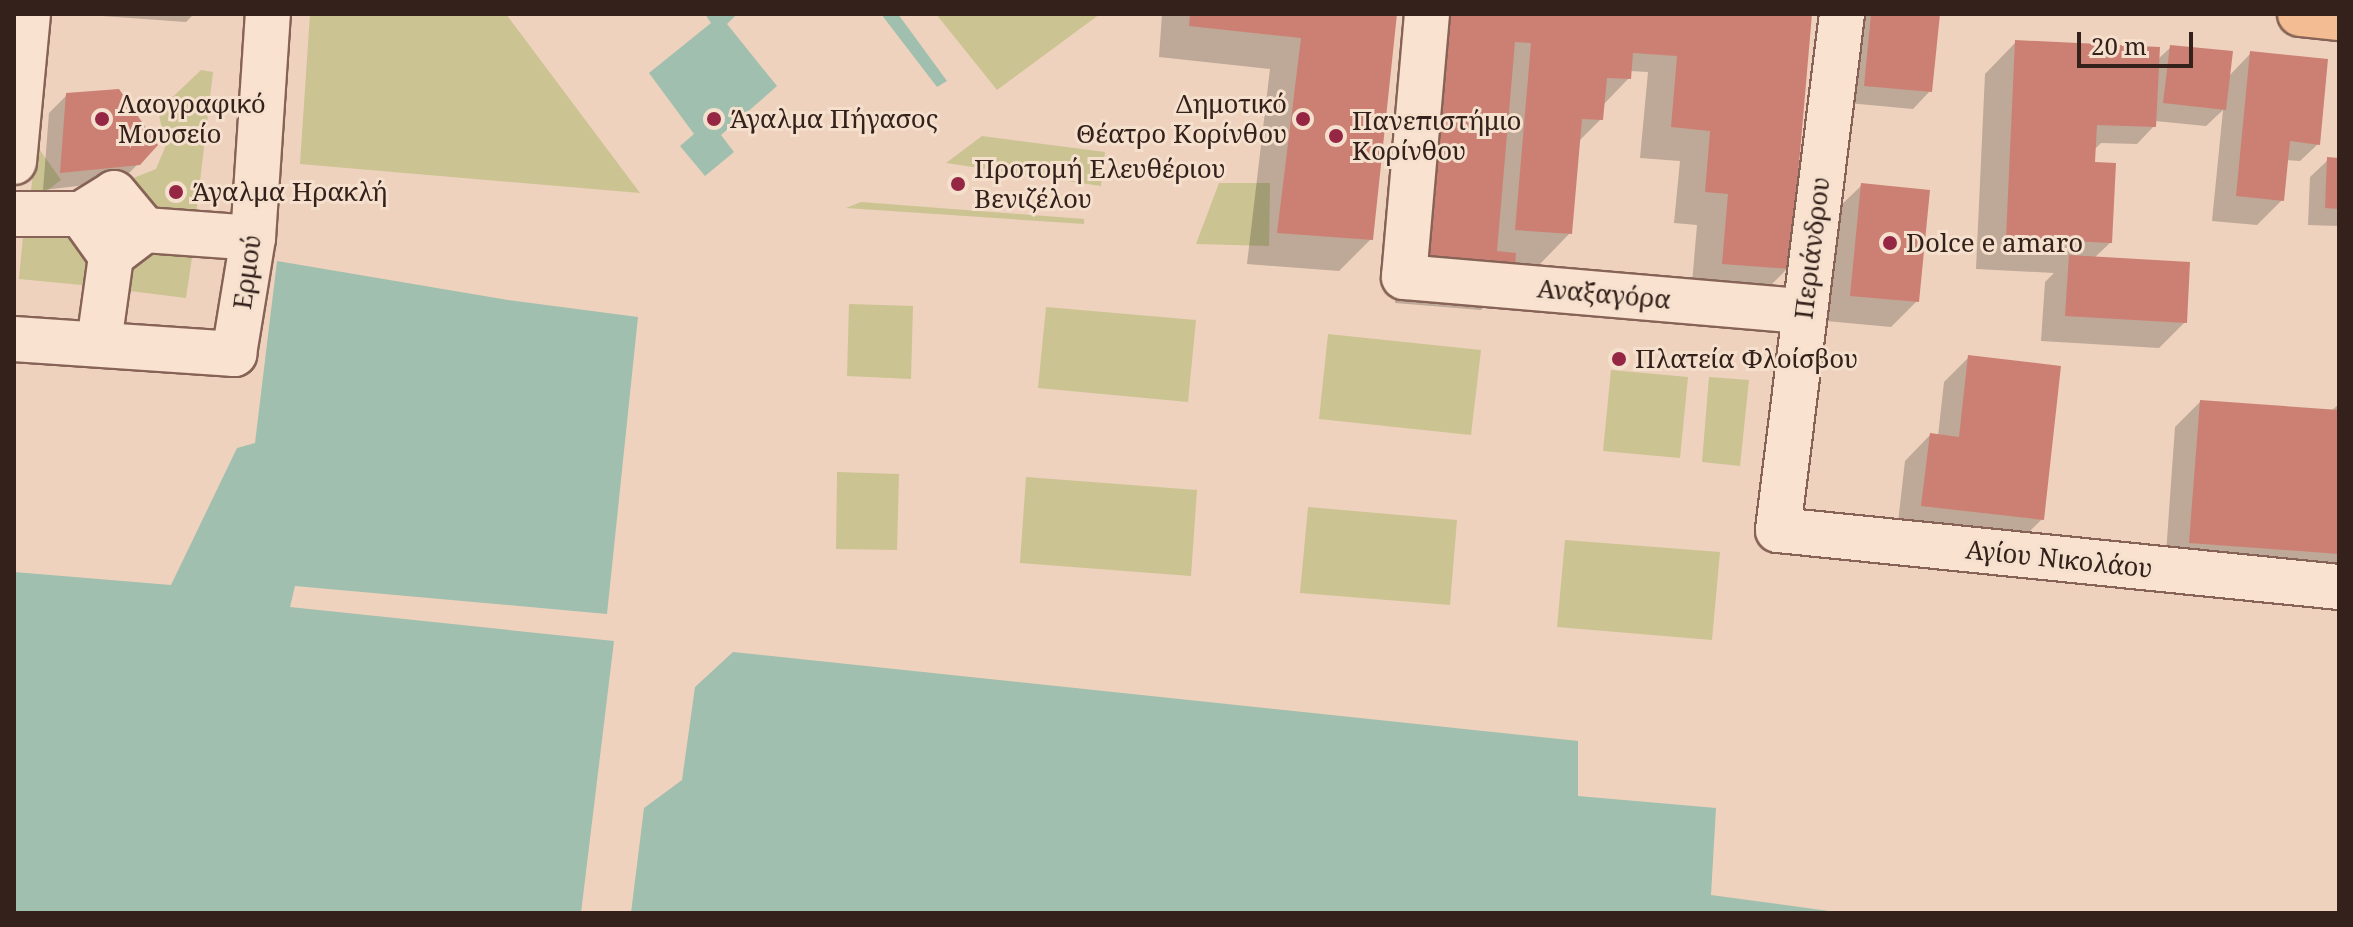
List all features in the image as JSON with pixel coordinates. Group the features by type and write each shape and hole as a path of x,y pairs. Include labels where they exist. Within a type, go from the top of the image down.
{"main road":[{"path":"2300,14 2339,18"}],"street":[{"path":"14,162 28,14"},
{"name":"Ερμού","path":"99,343 234,354 253,238 268,14"},
{"name":"Αναξαγόρα","path":"1427,14 1404,277 1804,311"},
{"name":"Περιάνδρου","path":"1778,530 1842,14"},
{"path":"14,214 81,214 114,193 145,230"},
{"path":"14,339 99,343 111,256 81,214"},
{"path":"111,256 145,230 253,238"},
{"name":"Αγίου Νικολάου","path":"1778,530 2339,587"}],"shaded area":[{"path":"310,14 506,14 640,193 300,164"},
{"path":"705,14 737,14 727,24 777,86 721,135 734,152 705,176 680,146 694,134 649,73 711,23"},
{"path":"881,14 898,14 947,81 937,87"},
{"path":"936,14 1100,14 997,90"},
{"path":"201,70 213,72 195,223 156,217 131,179 156,169 166,145 158,111"},
{"path":"982,136 1105,152 1101,186 946,163"},
{"path":"37,146 61,180 29,204"},
{"path":"1219,183 1270,183 1269,246 1196,244"},
{"path":"861,202 1084,219 1084,224 846,208"},
{"path":"24,225 59,225 93,266 92,286 19,279"},
{"path":"155,240 194,244 186,298 114,289 115,269"},
{"path":"277,261 508,300 638,317 607,614 295,586 290,607 614,641 581,913 14,913 14,572 171,585 237,448 255,443"},
{"path":"849,304 913,306 911,379 847,376"},
{"path":"1046,307 1196,320 1188,402 1038,388"},
{"path":"1328,334 1481,350 1471,435 1319,419"},
{"path":"1611,370 1688,377 1680,458 1603,451"},
{"path":"1709,377 1749,380 1740,466 1702,462"},
{"path":"837,472 899,474 897,550 836,549"},
{"path":"1026,477 1197,490 1191,576 1020,563"},
{"path":"1308,507 1457,520 1450,605 1300,593"},
{"path":"1565,540 1720,552 1712,640 1557,627"},
{"path":"733,652 1578,741 1578,796 1716,808 1711,895 1844,913 631,913 644,808 682,780 695,687"}],"building":[{"name":"Πανεπιστήμιο Κορίνθου","path":"1190,14 1397,14 1373,240 1277,233 1301,38 1189,26"},
{"path":"1449,14 1812,14 1790,269 1722,264 1728,194 1705,192 1710,131 1671,127 1677,56 1633,53 1631,79 1607,78 1603,120 1582,119 1572,234 1515,230 1531,43 1515,42 1497,251 1516,253 1514,280 1426,272"},
{"path":"1871,14 1940,14 1932,92 1864,86"},
{"path":"2015,40 2160,47 2156,127 2097,125 2095,162 2116,163 2112,243 2006,238"},
{"path":"2170,45 2233,51 2226,110 2163,103"},
{"path":"2250,51 2328,59 2320,145 2290,141 2284,201 2236,196"},
{"name":"Λαογραφικό Μουσείο","path":"119,89 158,145 140,165 60,173 66,93"},
{"path":"2327,157 2339,158 2339,209 2325,208"},
{"name":"Dolce e amaro","path":"1861,183 1930,190 1919,302 1850,296"},
{"path":"2069,255 2190,262 2187,323 2065,316"},
{"path":"1968,355 2061,366 2044,520 1921,506 1930,433 1959,437"},
{"path":"2200,400 2339,410 2339,554 2189,543"}],"place":[{"name":"Λαογραφικό Μουσείο","path":"102,119"},
{"name":"Άγαλμα Πήγασος","path":"714,119"},
{"name":"Δημοτικό Θέατρο Κορίνθου","path":"1303,119"},
{"name":"Πανεπιστήμιο Κορίνθου","path":"1336,136"},
{"name":"Προτομή Ελευθέριου Βενιζέλου","path":"958,184"},
{"name":"Άγαλμα Ηρακλή","path":"176,192"},
{"name":"Dolce e amaro","path":"1890,243"},
{"name":"Πλατεία Φλοίσβου","path":"1619,359"}]}
